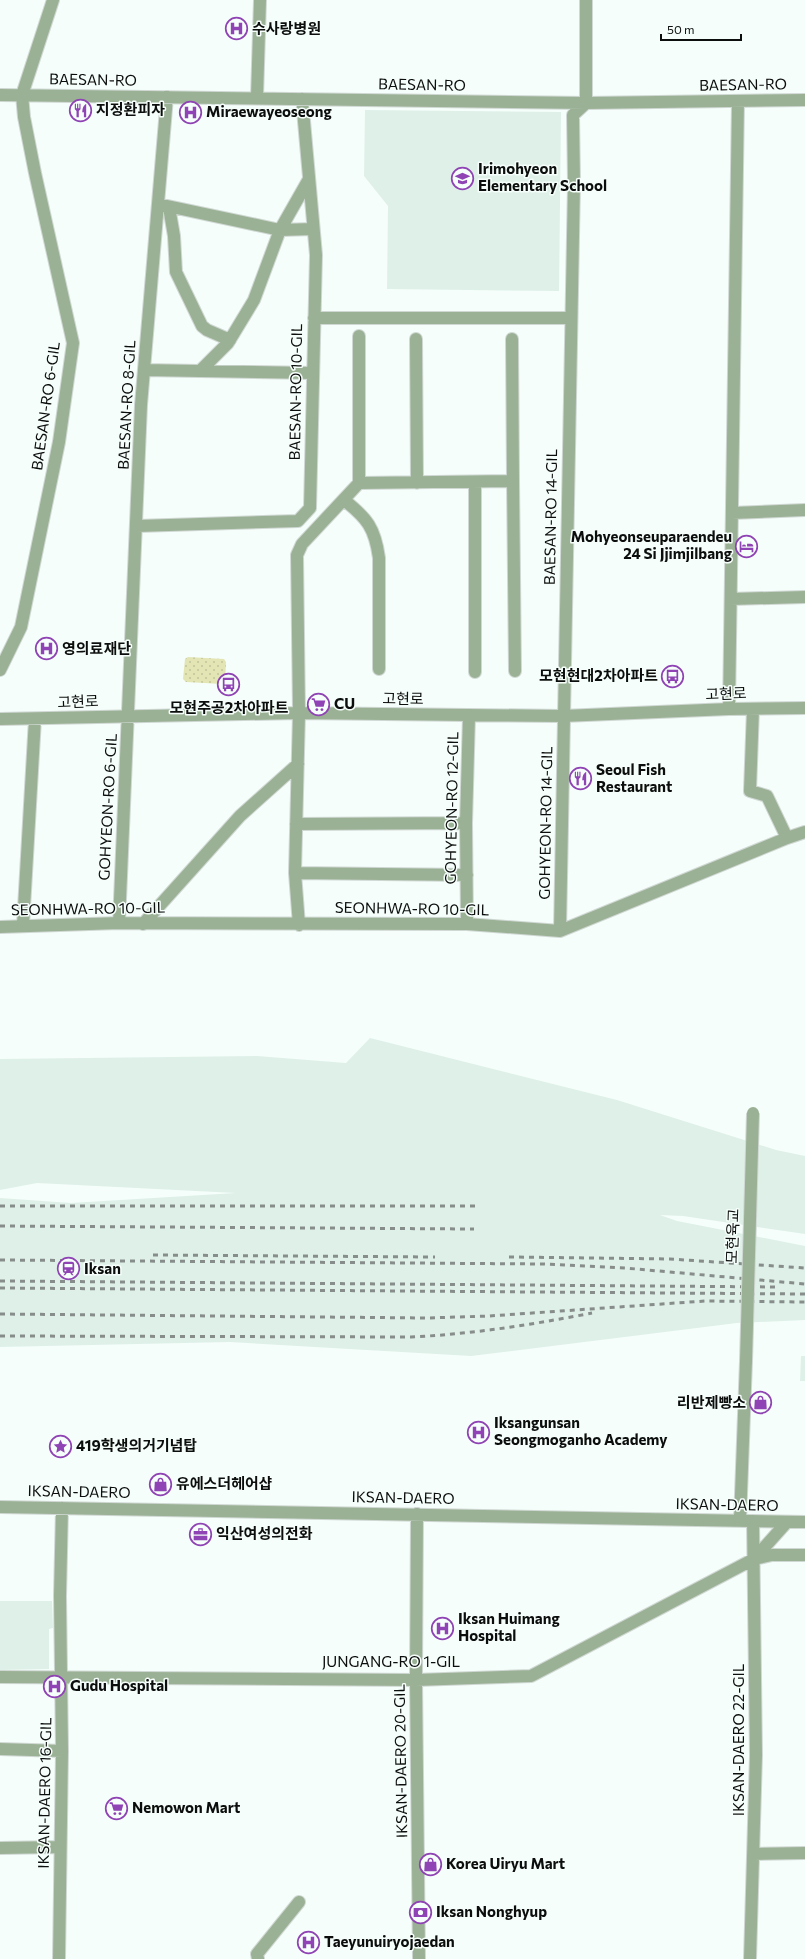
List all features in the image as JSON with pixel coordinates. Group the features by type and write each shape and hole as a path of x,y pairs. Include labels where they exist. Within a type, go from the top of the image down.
{"street":[{"path":"22,95 53,0"},
{"path":"257,97 260,0"},
{"path":"586,0 586,104"},
{"name":"BAESAN-RO","path":"0,95 257,97 586,104 805,100"},
{"name":"BAESAN-RO 6-GIL","path":"0,670 21,627 59,442 72,343 24,117 22,95"},
{"name":"BAESAN-RO 8-GIL","path":"128,716 144,370 164,206 167,97"},
{"name":"BAESAN-RO 10-GIL","path":"136,526 298,521 310,508 316,255 302,98"},
{"path":"729,709 738,101"},
{"name":"BAESAN-RO 14-GIL","path":"563,716 574,183 573,115 586,104"},
{"path":"200,371 230,340 254,300 280,230 309,179"},
{"path":"164,206 280,230 313,229"},
{"path":"164,206 174,236 176,272 183,288 202,326 207,330 230,340"},
{"path":"314,318 571,318"},
{"path":"299,925 295,873 299,713 297,555 302,544 359,483 359,336"},
{"path":"416,339 417,483"},
{"path":"512,339 516,671"},
{"path":"144,370 313,373"},
{"path":"359,483 513,481"},
{"path":"474,672 475,482"},
{"path":"344,500 361,513 370,525 377,540 379,558 379,669"},
{"path":"732,513 805,510"},
{"path":"731,599 805,597"},
{"name":"고현로","path":"0,719 299,713 563,716 729,709 805,708"},
{"path":"753,709 750,791 767,796 787,838"},
{"name":"GOHYEON-RO 6-GIL","path":"119,923 128,716"},
{"name":"GOHYEON-RO 12-GIL","path":"467,924 466,823 469,716"},
{"name":"GOHYEON-RO 14-GIL","path":"560,931 563,716"},
{"path":"23,926 35,719"},
{"path":"143,924 240,816 298,764"},
{"path":"296,824 466,823"},
{"name":"SEONHWA-RO 10-GIL","path":"0,927 119,923 299,925 467,924 560,931 805,832"},
{"path":"295,873 467,875"},
{"name":"모현육교","path":"740,1521 753,1113"},
{"name":"IKSAN-DAERO","path":"0,1507 805,1522"},
{"name":"IKSAN-DAERO 16-GIL","path":"59,1959 59,1848 62,1751 60,1596 62,1508"},
{"name":"IKSAN-DAERO 20-GIL","path":"417,1514 416,1680 419,1959"},
{"name":"IKSAN-DAERO 22-GIL","path":"750,1959 756,1755 753,1521"},
{"path":"754,1559 787,1522"},
{"path":"754,1559 772,1555 805,1555"},
{"name":"JUNGANG-RO 1-GIL","path":"0,1677 62,1676 416,1680 531,1676 754,1559"},
{"path":"0,1749 62,1751"},
{"path":"0,1848 59,1848"},
{"path":"754,1854 805,1853"},
{"path":"258,1959 258,1954 299,1902"}],"shaded area":[{"path":"365,110 561,112 559,291 387,289 388,206 364,176"},
{"path":"370,1038 617,1100 776,1150 805,1156 805,1234 683,1216 660,1215 677,1221 805,1246 805,1320 737,1323 471,1356 230,1342 0,1347 0,1198 71,1203 236,1193 37,1183 0,1190 0,1059 257,1056 346,1063"},
{"path":"801,1356 805,1356 805,1381 800,1381"},
{"path":"0,1601 52,1601 53,1628 49,1629 49,1669 0,1670"}],"green space":[{"path":"188,657 224,659 226,662 225,682 222,684 186,682 183,679 185,659"}],"railway":[{"path":"0,1206 475,1206"},
{"path":"0,1226 474,1229"},
{"path":"153,1255 435,1257"},
{"path":"509,1257 670,1259 805,1268"},
{"path":"0,1260 544,1264 625,1268 805,1284"},
{"path":"0,1281 779,1287"},
{"path":"0,1288 805,1294"},
{"path":"0,1314 428,1318 489,1316 705,1301 805,1302"},
{"path":"0,1336 411,1337 457,1334 592,1313"}],"place":[{"name":"수사랑병원","path":"236,29"},
{"name":"지정환피자","path":"81,110"},
{"name":"Miraewayeoseong","path":"191,112"},
{"name":"Irimohyeon Elementary School","path":"462,178"},
{"name":"Mohyeonseuparaendeu 24 Si Jjimjilbang","path":"747,546"},
{"name":"영의료재단","path":"47,649"},
{"name":"모현현대2차아파트","path":"673,676"},
{"name":"모현주공2차아파트","path":"229,685"},
{"name":"CU","path":"318,704"},
{"name":"Seoul Fish Restaurant","path":"580,779"},
{"name":"Iksan","path":"68,1269"},
{"name":"리반제빵소","path":"761,1403"},
{"name":"Iksangunsan Seongmoganho Academy","path":"478,1432"},
{"name":"419학생의거기념탑","path":"61,1446"},
{"name":"유에스더헤어샵","path":"161,1484"},
{"name":"익산여성의전화","path":"201,1534"},
{"name":"Iksan Huimang Hospital","path":"442,1628"},
{"name":"Gudu Hospital","path":"55,1686"},
{"name":"Nemowon Mart","path":"117,1808"},
{"name":"Korea Uiryu Mart","path":"431,1864"},
{"name":"Iksan Nonghyup","path":"421,1912"},
{"name":"Taeyunuiryojaedan","path":"309,1942"}]}
